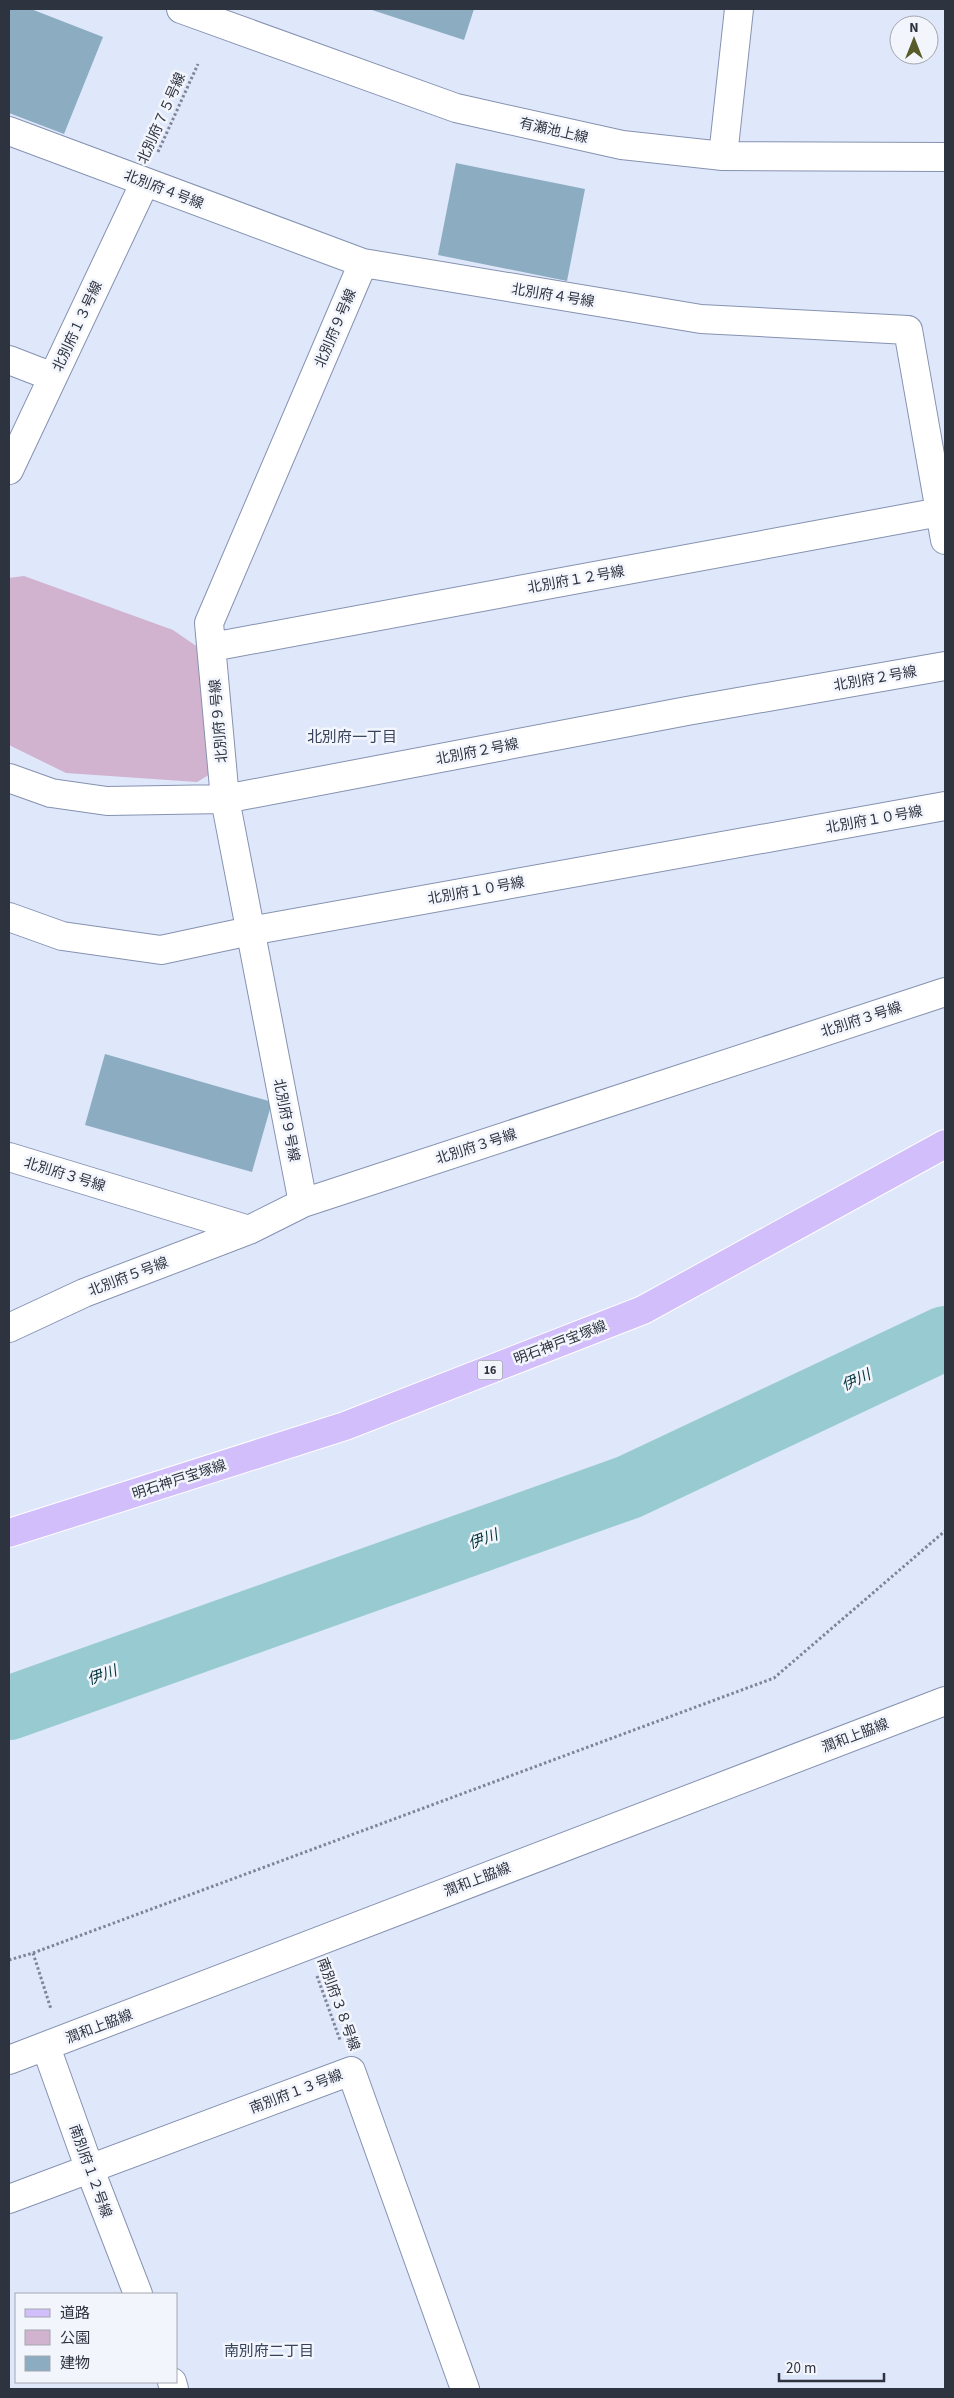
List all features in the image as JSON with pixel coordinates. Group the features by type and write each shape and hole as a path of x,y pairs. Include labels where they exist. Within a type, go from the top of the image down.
{"main road":[{"name":"明石神戸宝塚線","path":"9,1533 345,1426 643,1310 945,1144"}],"street":[{"name":"有瀬池上線","path":"181,9 456,108 622,145 723,156 945,157"},
{"path":"723,156 739,9"},
{"name":"北別府４号線","path":"9,130 363,263 701,319 908,330 945,540"},
{"name":"北別府１３号線","path":"9,470 144,182"},
{"name":"北別府９号線","path":"303,1203 225,799 209,623 363,263"},
{"path":"9,360 53,377"},
{"name":"北別府１２号線","path":"212,647 940,512"},
{"name":"北別府２号線","path":"9,778 51,793 107,802 225,799 687,711 945,666"},
{"name":"北別府１０号線","path":"9,917 62,936 161,950 250,931 945,806"},
{"name":"北別府３号線","path":"9,1157 249,1230 303,1203 945,992"},
{"name":"北別府５号線","path":"9,1328 84,1293 249,1230"},
{"name":"潤和上脇線","path":"9,2060 306,1944 945,1700"},
{"name":"南別府１２号線","path":"54,2044 90,2170 138,2293"},
{"name":"南別府１３号線","path":"9,2199 351,2070 465,2389"}],"path":[{"name":"北別府７５号線","path":"144,182 198,64"},
{"path":"9,1960 774,1678 945,1531"},
{"name":"南別府３８号線","path":"306,1944 351,2070"},
{"path":"32,1953 54,2044"}],"green space":[{"path":"24,576 173,630 202,650 212,773 197,782 66,773 9,745 9,578"}],"building":[{"path":"9,9 31,9 103,37 64,134 9,113"},
{"path":"369,9 474,9 464,40"},
{"path":"456,163 585,189 567,281 438,255"},
{"path":"105,1054 272,1102 252,1172 85,1125"}],"waterway":[{"name":"伊川","path":"9,1708 629,1487 945,1338"}],"district":[{"name":"北別府一丁目","path":"352,737"},
{"name":"南別府二丁目","path":"269,2351"}]}
